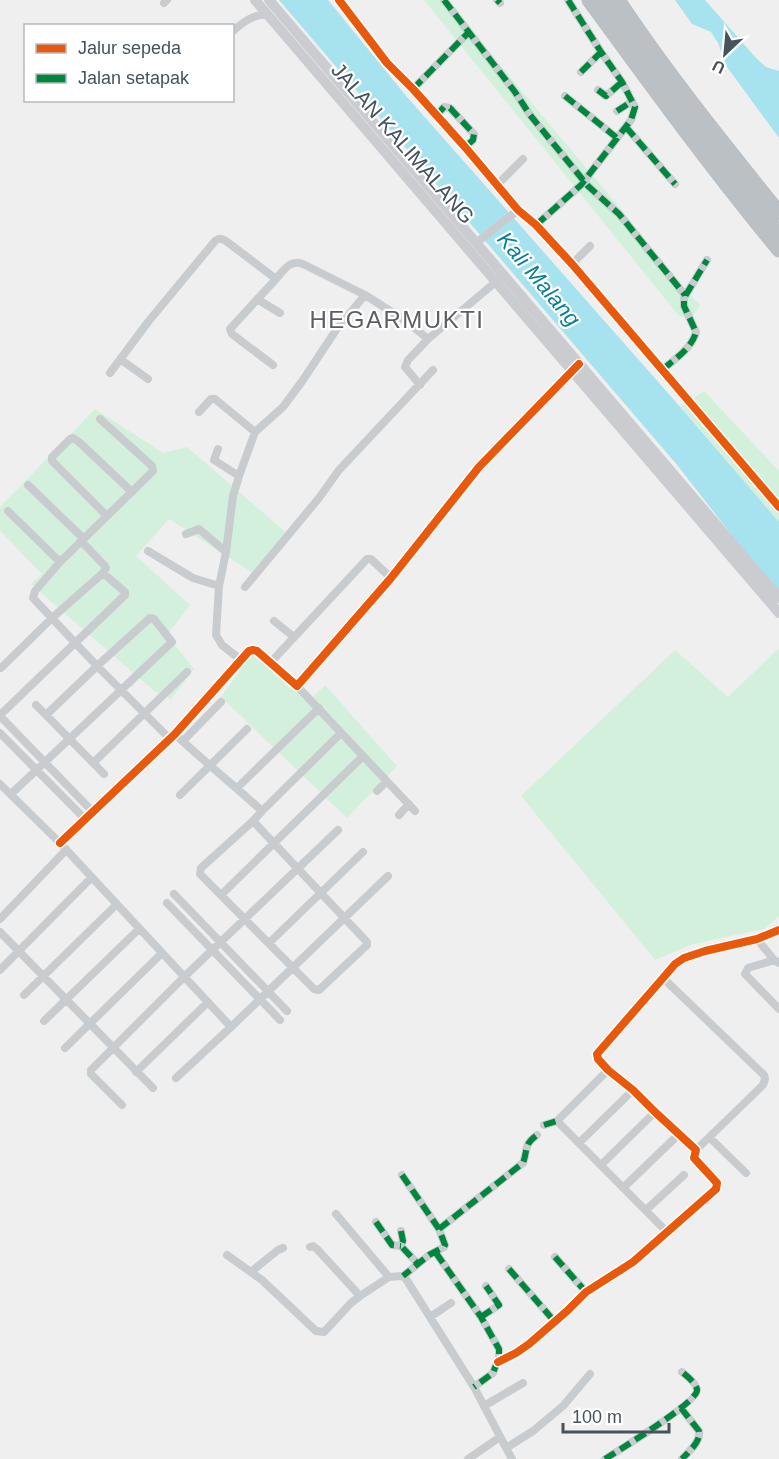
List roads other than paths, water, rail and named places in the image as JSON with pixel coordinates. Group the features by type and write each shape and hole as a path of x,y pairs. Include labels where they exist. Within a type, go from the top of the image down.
{"highway":[{"path":"590,0 678,121 779,250"},
{"path":"603,0 672,99 779,234"},
{"path":"610,0 675,91 779,225"},
{"path":"618,0 706,122 779,213"}],"main road":[{"name":"JALAN KALIMALANG","path":"255,0 271,8 480,240 500,278"},
{"name":"JALAN KALIMALANG","path":"271,8 576,368 779,613"},
{"name":"JALAN KALIMALANG","path":"576,368 779,598"}],"street":[{"path":"339,0 387,63 413,89 497,185 515,212 536,225 572,264 779,507"},
{"path":"444,0 530,115 588,186 619,214 685,295"},
{"path":"536,225 581,185 626,127 635,111 622,82 568,0"},
{"path":"234,30 249,19 271,8"},
{"path":"413,89 469,32"},
{"path":"581,72 601,52"},
{"path":"598,90 606,96 622,82"},
{"path":"565,96 617,138"},
{"path":"617,111 631,102"},
{"path":"436,116 445,106 450,108 474,134 473,140 465,147"},
{"path":"626,127 675,184"},
{"path":"497,185 523,159"},
{"path":"480,240 515,212"},
{"path":"110,374 148,322 214,241 222,239 276,279"},
{"path":"572,264 590,246"},
{"path":"663,369 689,346 695,337 695,327 684,306 685,295 707,260"},
{"path":"273,365 231,332 231,327 291,263 298,262 365,295 406,321 428,339"},
{"path":"420,385 405,367 408,360 428,339 500,278"},
{"path":"241,660 222,645 216,635 219,586 233,496 255,432 284,407 336,330 365,295"},
{"path":"257,298 280,314"},
{"path":"120,359 148,379"},
{"path":"297,686 391,578 479,467 576,368"},
{"path":"245,587 320,498 339,470 433,370"},
{"path":"199,412 212,399 215,399 255,432"},
{"path":"100,418 152,466 153,471 60,562 32,596 97,666 144,712 172,736 183,741 262,811"},
{"path":"107,516 51,461 52,457 70,439 73,438 79,442 132,492"},
{"path":"218,449 213,460 240,476"},
{"path":"1,668 51,618 104,573 106,568 28,485"},
{"path":"8,511 60,562"},
{"path":"186,534 199,529 226,552"},
{"path":"148,551 193,578 219,586"},
{"path":"271,662 367,559 371,559 391,578"},
{"path":"92,811 0,716 125,595 125,592 104,573"},
{"path":"11,794 172,643 171,640 154,619 150,618 46,715"},
{"path":"274,621 294,637"},
{"path":"60,843 172,736 249,651 253,650 271,662 297,686 415,811"},
{"path":"93,763 187,672"},
{"path":"183,741 221,702"},
{"path":"36,705 104,774"},
{"path":"237,788 319,708"},
{"path":"180,795 248,729"},
{"path":"0,733 85,819"},
{"path":"253,821 365,939 367,945 321,989 317,990 293,968 201,875 200,870 253,821 340,733"},
{"path":"221,895 363,756"},
{"path":"376,791 387,781"},
{"path":"0,784 60,843 231,1027"},
{"path":"399,815 409,804"},
{"path":"122,1105 90,1073 91,1070 220,942 338,830"},
{"path":"0,919 66,850"},
{"path":"269,943 363,852"},
{"path":"176,1078 388,876"},
{"path":"0,970 92,878"},
{"path":"174,894 287,1011"},
{"path":"167,903 280,1020"},
{"path":"24,995 117,904"},
{"path":"44,1021 139,929"},
{"path":"696,1150 633,1090 608,1070 598,1059 598,1052 675,964 684,958 705,951 757,939 779,930"},
{"path":"0,932 153,1088"},
{"path":"757,939 776,962 748,968 745,974 779,1009"},
{"path":"65,1048 162,953"},
{"path":"498,1362 529,1344 586,1293 633,1262 716,1190 717,1183 694,1158 696,1150 763,1085 764,1075 663,978"},
{"path":"136,1071 208,1002"},
{"path":"544,1125 557,1121 608,1070"},
{"path":"579,1143 633,1090"},
{"path":"601,1165 655,1112"},
{"path":"557,1121 667,1232"},
{"path":"624,1188 678,1134"},
{"path":"439,1229 523,1163 526,1146 537,1135"},
{"path":"710,1138 746,1173"},
{"path":"227,1255 252,1271 319,1332 324,1332 360,1296 389,1277 403,1276 445,1245 439,1229 402,1175"},
{"path":"646,1210 684,1175"},
{"path":"336,1214 389,1277"},
{"path":"376,1222 392,1245 401,1246 418,1264"},
{"path":"401,1231 403,1241 401,1246"},
{"path":"310,1247 317,1249 360,1296"},
{"path":"252,1271 283,1248"},
{"path":"436,1253 481,1317 499,1349 498,1362 493,1373 474,1387"},
{"path":"555,1257 586,1293"},
{"path":"509,1269 555,1322"},
{"path":"403,1276 474,1387 512,1459"},
{"path":"481,1317 499,1305 486,1286"},
{"path":"430,1317 451,1303"},
{"path":"605,1459 681,1408 694,1396 697,1389 694,1383 682,1372"},
{"path":"506,1448 533,1431 563,1406 590,1374"},
{"path":"484,1406 524,1383"},
{"path":"681,1408 700,1435 682,1459"},
{"path":"468,1459 500,1437"}],"water":[{"name":"Kali Malang","path":"279,0 328,0 407,97 779,522 779,596 678,466"},
{"path":"675,0 705,0 757,59 766,67 779,71 779,138 727,67 711,32 692,24"}],"district":[{"name":"HEGARMUKTI","path":"397,319"}]}
